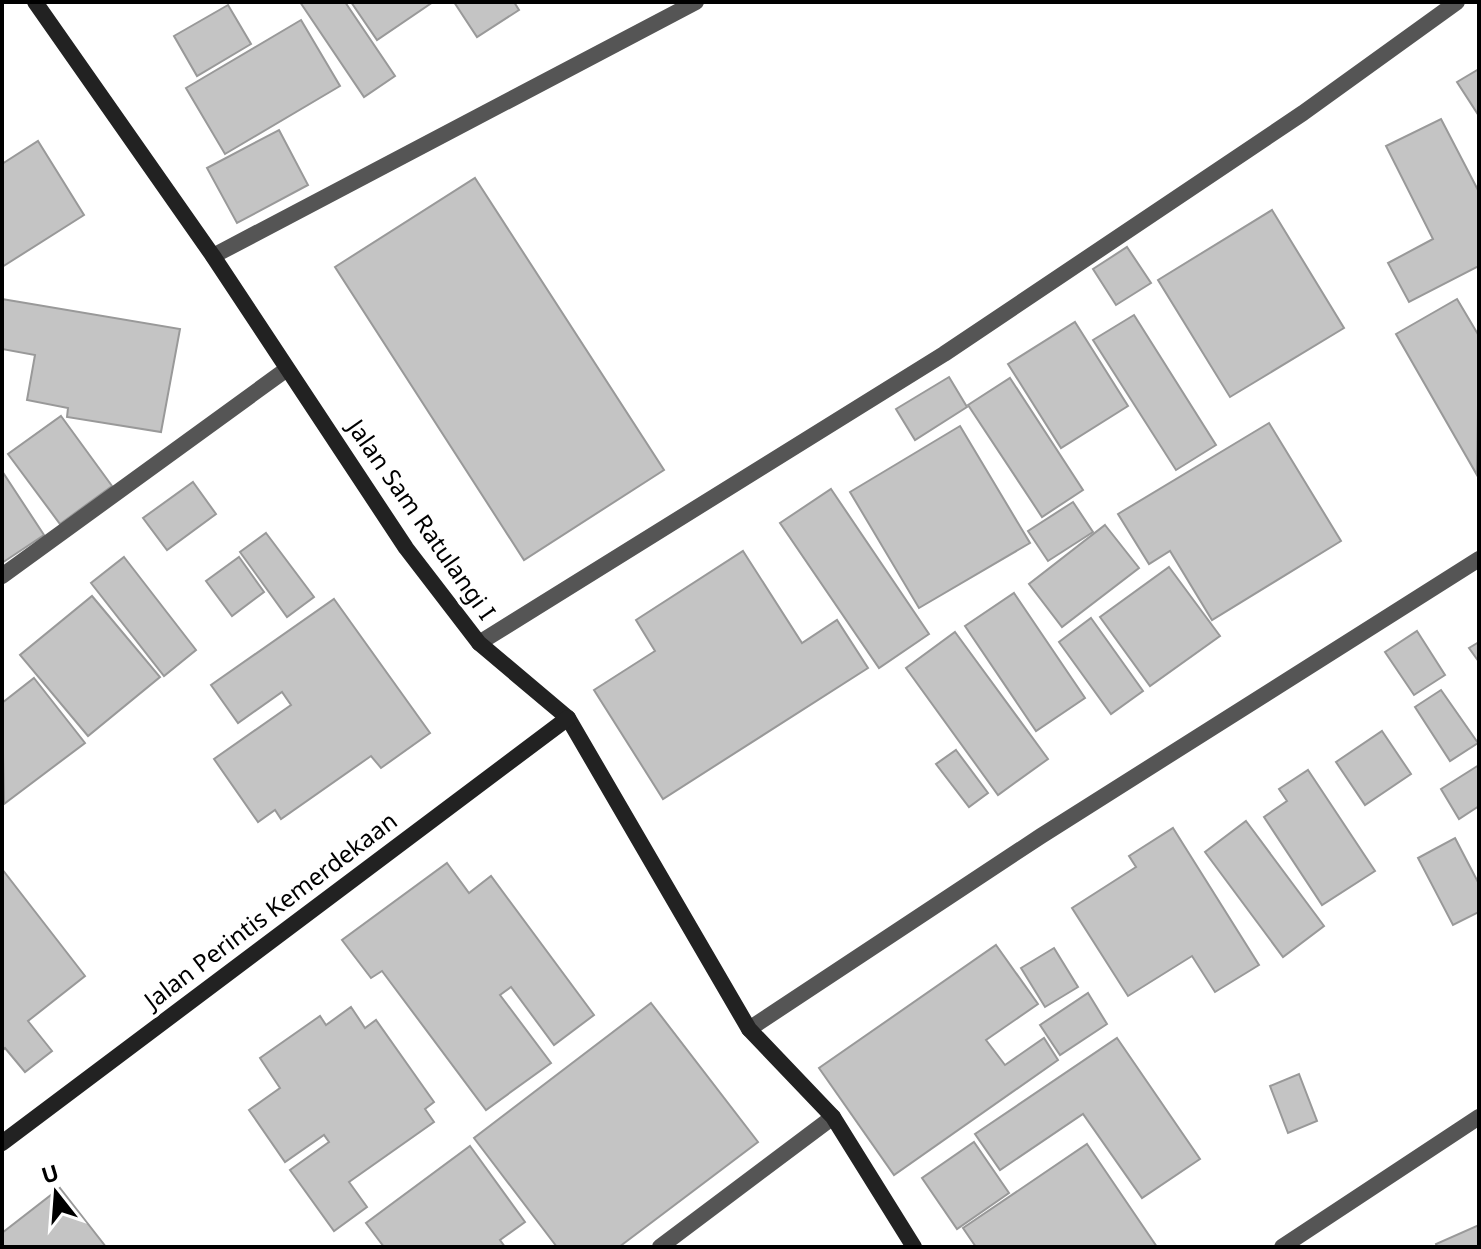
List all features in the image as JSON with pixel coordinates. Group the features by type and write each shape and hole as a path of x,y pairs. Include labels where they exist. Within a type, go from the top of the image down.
{"main road":[{"name":"Jalan Sam Ratulangi I","path":"35,2 213,256 406,548 479,643 568,718 749,1029 833,1117 914,1247"},
{"name":"Jalan Perintis Kemerdekaan","path":"2,1143 568,718"}],"street":[{"path":"213,256 696,2"},
{"path":"479,643 944,354 1303,113 1457,2"},
{"path":"2,576 287,369"},
{"path":"749,1029 1041,836 1479,559"},
{"path":"660,1247 833,1117"},
{"path":"1282,1247 1479,1117"}],"building":[{"path":"300,2 345,2 395,76 364,97"},
{"path":"351,2 433,2 377,40"},
{"path":"454,2 514,2 519,10 477,37"},
{"path":"228,5 251,44 197,76 174,36"},
{"path":"301,20 340,86 225,154 186,88"},
{"path":"1479,69 1479,116 1457,82"},
{"path":"1441,119 1479,192 1479,266 1409,302 1388,263 1433,239 1386,146"},
{"path":"279,130 308,185 237,223 207,168"},
{"path":"38,141 84,215 2,267 2,164"},
{"path":"475,178 664,470 524,560 335,267"},
{"path":"1272,210 1344,328 1230,397 1158,280"},
{"path":"1127,247 1151,283 1116,305 1093,269"},
{"path":"2,299 180,329 161,432 67,417 68,408 27,400 35,355 2,349"},
{"path":"1457,299 1479,336 1477,475 1396,334"},
{"path":"1134,315 1216,445 1176,470 1093,340"},
{"path":"1075,322 1128,406 1061,448 1008,364"},
{"path":"949,377 967,407 915,440 896,409"},
{"path":"1010,378 1083,490 1042,517 968,405"},
{"path":"61,416 112,486 60,524 8,454"},
{"path":"1269,423 1341,541 1212,620 1170,551 1149,564 1118,514"},
{"path":"960,426 1030,543 919,608 850,492"},
{"path":"2,471 44,535 2,563"},
{"path":"193,482 216,514 167,550 143,518"},
{"path":"831,489 929,634 879,668 780,523"},
{"path":"1073,502 1093,532 1048,561 1028,531"},
{"path":"1105,525 1139,568 1062,627 1029,584"},
{"path":"266,533 314,597 287,617 240,552"},
{"path":"743,551 802,643 837,620 868,668 663,799 594,690 655,651 636,620"},
{"path":"124,557 196,650 164,676 91,583"},
{"path":"239,557 264,592 232,616 206,581"},
{"path":"1169,567 1220,636 1150,686 1100,617"},
{"path":"1014,593 1085,698 1036,731 965,626"},
{"path":"92,596 160,677 88,736 20,655"},
{"path":"334,599 430,733 381,768 371,756 281,819 275,810 258,822 214,759 291,705 282,692 238,723 211,685"},
{"path":"1091,618 1143,691 1111,714 1059,642"},
{"path":"1417,631 1445,675 1414,695 1385,652"},
{"path":"955,632 1048,759 998,795 906,668"},
{"path":"1479,642 1479,662 1469,648"},
{"path":"34,678 85,743 4,804 2,703"},
{"path":"1441,690 1478,743 1450,761 1415,707"},
{"path":"1382,731 1411,774 1365,805 1336,762"},
{"path":"956,750 988,793 969,807 936,764"},
{"path":"1479,765 1479,806 1459,819 1441,789"},
{"path":"1308,770 1375,871 1322,905 1264,817 1287,801 1279,789"},
{"path":"1246,821 1324,926 1283,957 1205,852"},
{"path":"1173,828 1259,965 1215,992 1192,956 1128,996 1072,908 1136,867 1129,856"},
{"path":"1455,838 1479,884 1479,912 1453,925 1418,858"},
{"path":"447,863 469,893 491,876 594,1015 554,1045 511,987 500,995 551,1063 486,1110 382,971 371,978 342,940"},
{"path":"2,869 85,976 28,1021 52,1051 25,1072 5,1048 2,1051"},
{"path":"996,945 1038,1004 986,1040 1005,1065 1044,1038 1058,1060 894,1175 819,1068"},
{"path":"1054,948 1078,987 1045,1007 1021,968"},
{"path":"1088,993 1107,1024 1060,1055 1040,1025"},
{"path":"651,1003 758,1142 619,1247 557,1247 474,1138"},
{"path":"351,1007 365,1028 376,1020 434,1102 425,1109 434,1122 349,1182 367,1207 334,1231 290,1170 329,1142 324,1135 285,1162 249,1110 280,1088 260,1058 320,1016 326,1025"},
{"path":"1117,1038 1200,1159 1142,1198 1083,1114 1000,1170 975,1134"},
{"path":"1299,1074 1317,1121 1288,1133 1270,1086"},
{"path":"974,1142 1009,1193 957,1229 922,1178"},
{"path":"1087,1144 1157,1247 976,1247 963,1228"},
{"path":"470,1146 525,1222 500,1240 505,1247 384,1247 366,1223"},
{"path":"60,1188 106,1247 2,1247 2,1233"},
{"path":"1479,1225 1479,1247 1437,1247 1436,1244"}]}
